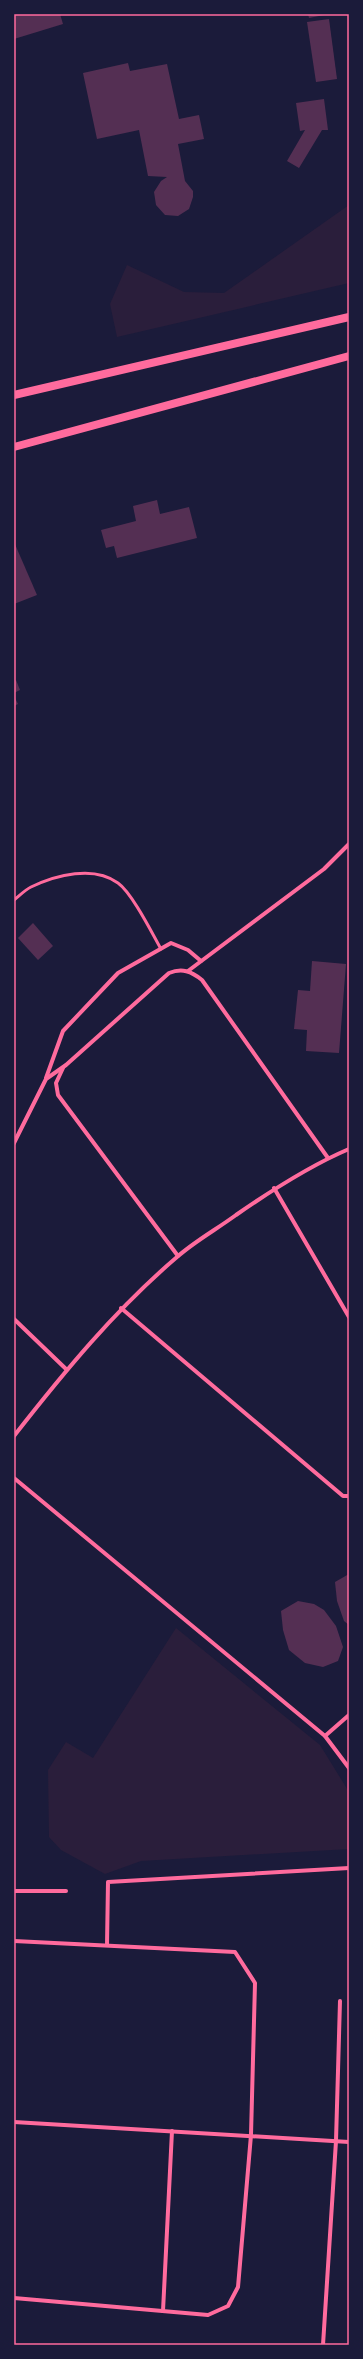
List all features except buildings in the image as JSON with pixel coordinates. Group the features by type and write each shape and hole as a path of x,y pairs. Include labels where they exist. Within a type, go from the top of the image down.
{"main road":[{"path":"14,395 349,318"},
{"path":"14,447 349,356"}],"street":[{"path":"188,971 324,869 349,844"},
{"path":"14,1143 46,1079 63,1031 118,973 171,944 188,950 200,961"},
{"path":"46,1079 66,1065 169,973 177,970 188,971 202,980 328,1158"},
{"path":"66,1065 56,1083 58,1095 178,1256"},
{"path":"14,1436 66,1369 121,1308 178,1256 274,1188 328,1158 349,1150"},
{"path":"274,1188 349,1317"},
{"path":"121,1308 342,1496 349,1496"},
{"path":"14,1319 66,1369"},
{"path":"14,1478 325,1736 349,1768"},
{"path":"325,1736 349,1715"},
{"path":"107,1945 108,1882 349,1868"},
{"path":"14,1891 66,1891"},
{"path":"14,1941 235,1952 255,1984 251,2135 238,2287 228,2306 208,2315 14,2298"},
{"path":"323,2345 336,2141 340,2000"},
{"path":"14,2122 349,2142"},
{"path":"163,2311 172,2131"}],"lane":[{"path":"14,900 30,887 71,873 102,875 119,883 136,907 161,949"}],"shaded area":[{"path":"349,205 349,283 117,337 110,304 127,265 184,292 224,293"},
{"path":"176,1628 320,1745 349,1792 349,1849 141,1861 105,1874 61,1850 49,1837 48,1770 66,1742 93,1758"}]}
